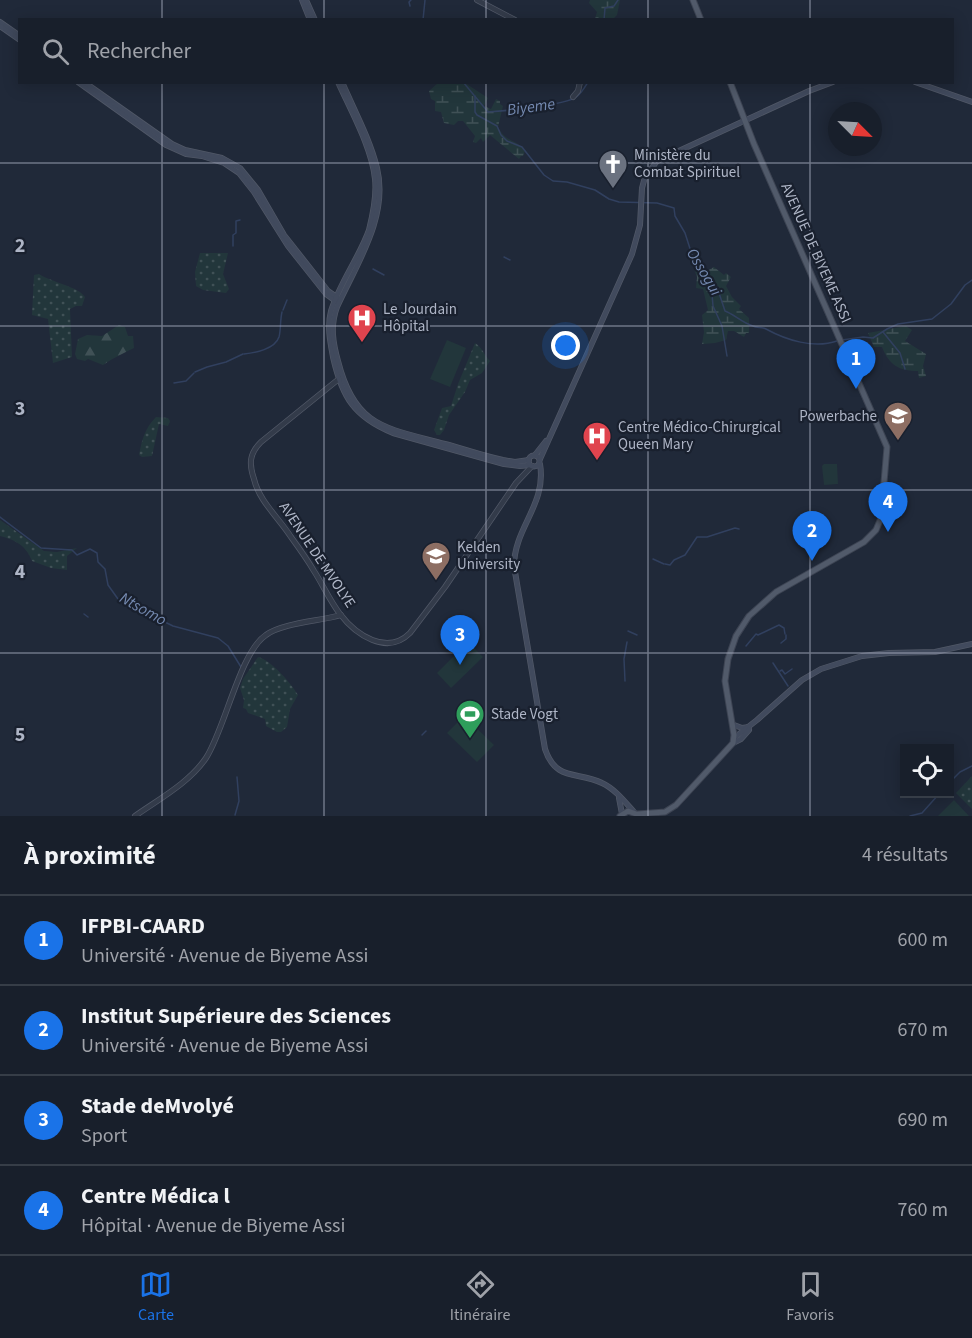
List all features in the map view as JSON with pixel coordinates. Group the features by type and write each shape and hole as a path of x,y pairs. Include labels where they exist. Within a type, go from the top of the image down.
{"main road":[{"path":"304,0 312,18"},
{"path":"693,0 700,18"},
{"path":"0,24 18,37"},
{"path":"81,84 166,146 186,154 224,163 239,172 254,192 282,239 326,293 338,300"},
{"path":"87,84 172,144 185,150 222,158 240,168 258,190 284,235 326,293 330,314 329,338 340,378 358,406 370,417 389,428 503,460 534,462 540,481 538,497 517,542 514,566 548,760 556,769 603,783 637,814"},
{"path":"330,314 372,231 379,186 374,156 341,84"},
{"path":"340,378 332,327 341,289 369,230 375,185 368,152 341,84"},
{"name":"AVENUE DE BIYEME ASSI","path":"731,84 887,447 880,523 876,530 864,542 776,592 742,625 731,648 725,685 735,740"},
{"name":"AVENUE DE MVOLYE","path":"534,462 548,439 627,269 638,235 645,177 657,161 828,84"},
{"path":"921,84 972,102"},
{"path":"326,293 341,289"},
{"path":"618,795 621,815 628,811 637,814 665,812 676,805 749,727 802,680 830,665 862,656 935,652 972,644"},
{"name":"AVENUE DE BIYEME ASSI","path":"731,716 735,740"},
{"path":"654,816 668,813 681,805 735,740 757,720"},
{"path":"734,725 742,728 749,727"}],"street":[{"path":"477,0 510,18"},
{"path":"573,97 580,84"},
{"name":"AVENUE DE MVOLYE","path":"340,378 261,442 254,450 250,462 254,482 264,499 314,570 341,615 376,643 393,643 405,638 445,587 516,483 534,462"},
{"path":"135,816 183,781 206,759 215,743 246,665 263,636 291,626 341,615"}],"green space":[{"path":"590,0 620,0 617,15 614,18 595,18 597,12 589,3"},
{"path":"437,84 467,84 488,98 484,106 491,109 496,99 500,101 503,106 498,127 504,135 525,151 523,156 519,159 490,135 483,142 481,138 476,143 473,142 475,136 463,121 458,121 454,125 444,123 441,112 435,111 435,101 431,99 429,91"},
{"path":"200,253 228,253 223,274 229,289 226,293 203,290 196,286 195,272"},
{"path":"699,265 705,272 714,267 724,275 726,273 731,277 726,286 741,306 739,309 749,318 749,333 746,333 744,337 734,331 728,331 726,340 702,344 704,332 702,315 708,310 703,289 696,288 697,277 694,269"},
{"path":"39,274 77,290 85,297 82,306 70,309 72,357 53,363 48,319 32,315 34,275"},
{"path":"119,325 125,327 128,336 133,336 134,348 103,365 88,359 85,361 77,359 75,354 78,339 87,335 102,336"},
{"path":"906,326 912,330 905,341 926,354 923,366 926,376 919,378 918,371 905,370 891,363 882,347 874,347 868,333"},
{"path":"447,340 466,348 450,387 430,379"},
{"path":"475,343 490,361 482,373 470,380 465,392 449,415 444,430 437,435 434,430 442,408 451,406"},
{"path":"156,417 168,418 170,421 168,426 159,424 152,456 142,457 139,455 143,439 149,425"},
{"path":"837,464 838,484 824,485 822,466"},
{"path":"0,520 44,551 57,552 77,548 67,556 67,570 51,568 32,561 27,551 19,544 0,536"},
{"path":"468,642 483,657 451,688 437,673"},
{"path":"258,657 275,667 298,695 290,709 287,727 281,732 266,726 265,719 248,713 243,708 244,700 240,688 243,679"},
{"name":"Stade Vogt","path":"464,716 494,745 477,762 447,733"},
{"path":"972,776 972,809 956,793"},
{"path":"954,800 969,816 938,816"}],"waterway":[{"path":"410,6 411,0"},
{"path":"423,18 425,0"},
{"name":"Biyeme","path":"604,18 605,8 614,6 618,0"},
{"name":"Biyeme","path":"465,84 488,112 560,103 576,97 587,84"},
{"name":"Ossogui","path":"475,96 477,115 497,126 507,141 522,147 544,175 553,181 567,182 595,190 619,202 657,203 674,208 675,216 685,233 693,258 703,275 718,290 725,311 749,325 764,328 791,340 810,344 837,341"},
{"path":"233,246 236,221 240,220"},
{"path":"504,257 510,260"},
{"path":"373,269 384,275"},
{"name":"Ossogui","path":"842,340 873,338 898,324 932,319 951,304 965,285 972,280"},
{"path":"711,282 713,306 722,326 727,356"},
{"path":"283,310 287,300"},
{"path":"244,354 264,350 277,341 282,312"},
{"path":"883,332 900,353 905,369"},
{"path":"195,372 243,354"},
{"path":"174,383 186,381 194,373"},
{"name":"Ntsomo","path":"0,517 41,548 72,550 77,555 90,549 97,553 98,562 105,569 108,585 118,599 173,626 218,638 228,646 241,667"},
{"path":"665,564 670,565 674,560 685,555 697,537 707,537 735,528 739,529"},
{"path":"653,559 664,564"},
{"path":"84,614 88,617"},
{"path":"746,646 756,634 779,625 784,628 785,634"},
{"path":"628,631 637,635"},
{"path":"781,643 786,639 786,635"},
{"path":"625,681 624,659 627,642"},
{"path":"773,663 788,686"},
{"path":"780,671 782,670 785,674 792,669"},
{"path":"422,735 426,731"},
{"path":"954,778 972,766"},
{"path":"235,815 239,801 237,777"},
{"path":"910,816 922,813 935,798"}],"place":[{"name":"Ministère du Combat Spirituel","path":"613,190"},
{"name":"Le Jourdain Hôpital","path":"362,344"},
{"name":"IFPBI-CAARD","path":"856,389"},
{"name":"Powerbache","path":"898,442"},
{"name":"Centre Médico-Chirurgical Queen Mary","path":"597,462"},
{"name":"Centre Médica l","path":"888,532"},
{"name":"Institut Supérieure des Sciences","path":"812,561"},
{"name":"Kelden University","path":"436,582"},
{"name":"Stade deMvolyé","path":"460,665"},
{"name":"Stade Vogt","path":"470,740"}]}
